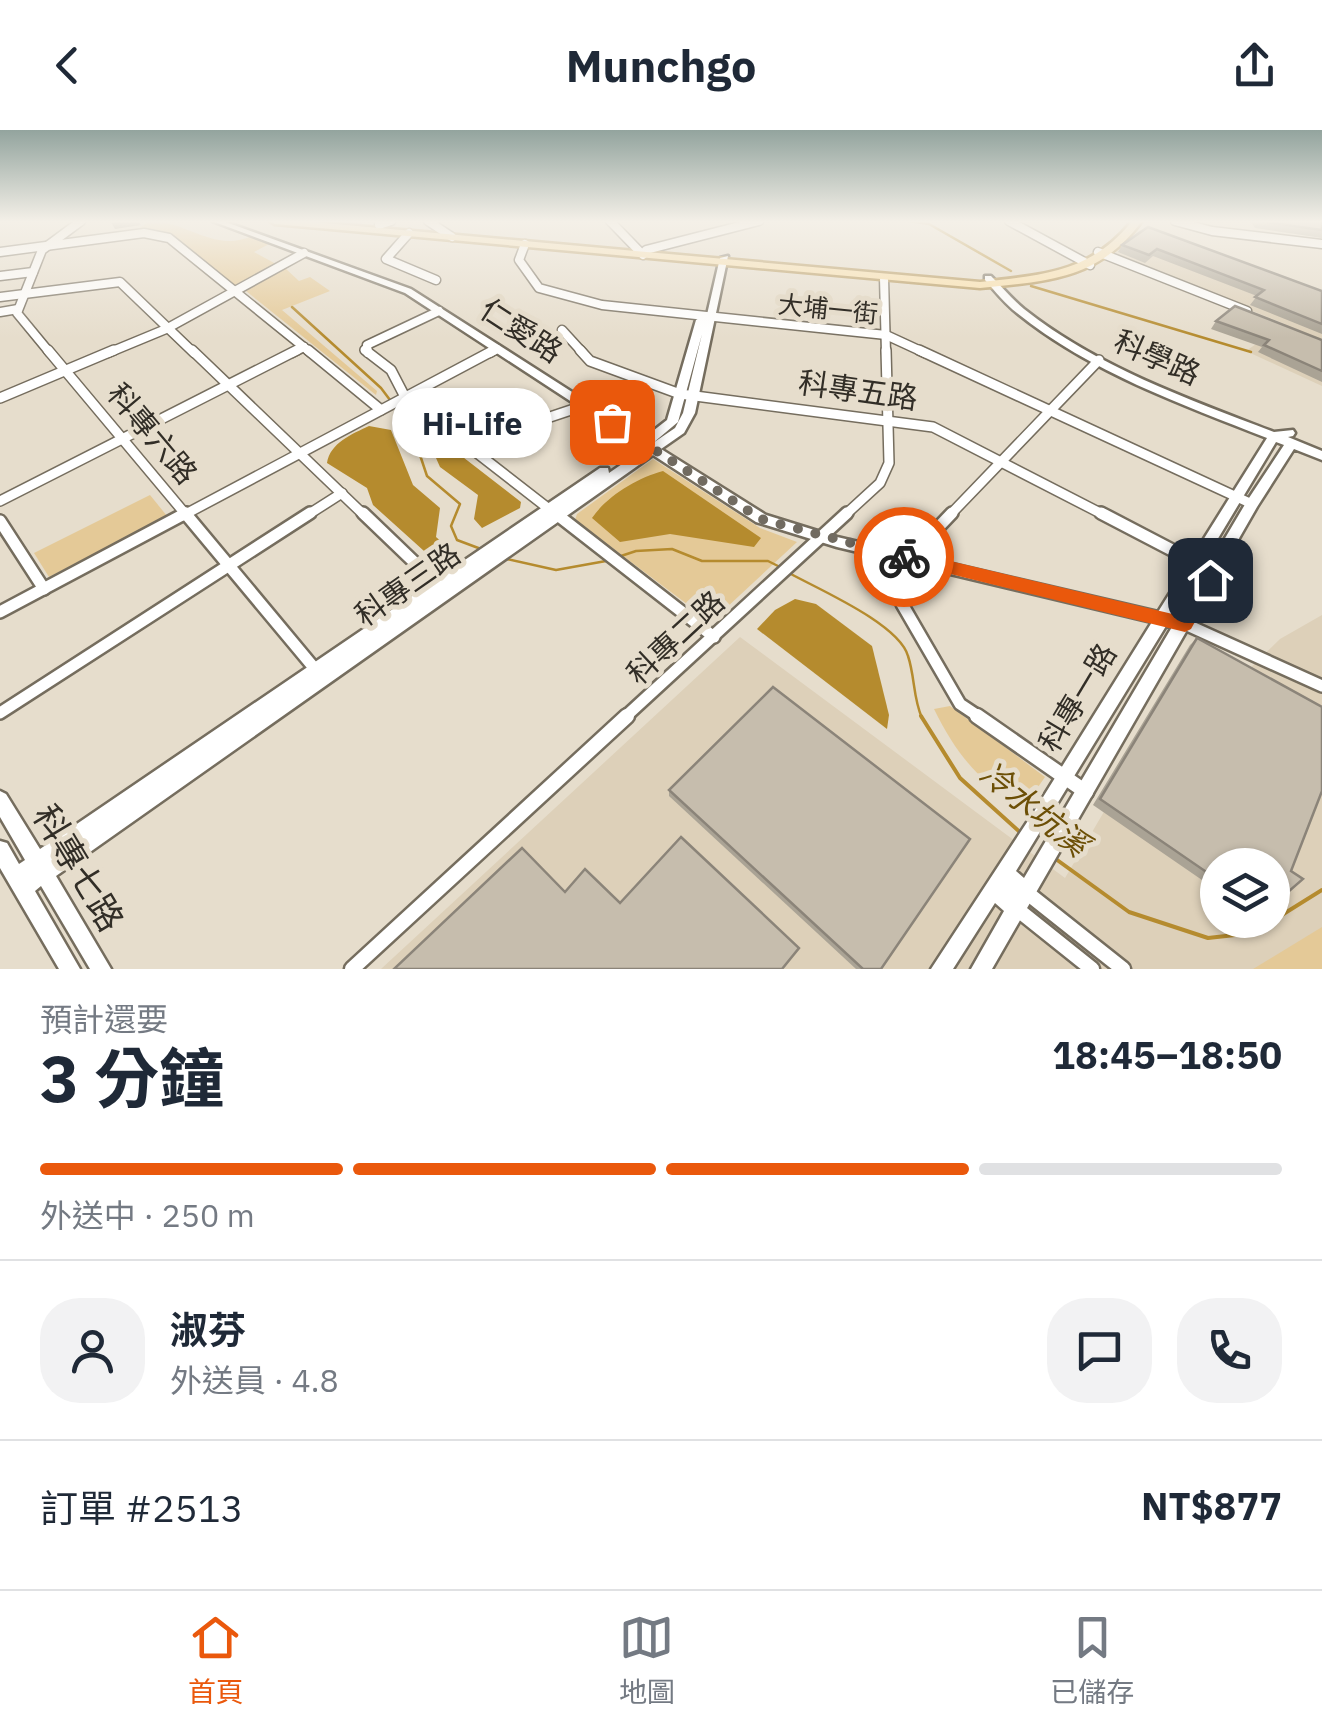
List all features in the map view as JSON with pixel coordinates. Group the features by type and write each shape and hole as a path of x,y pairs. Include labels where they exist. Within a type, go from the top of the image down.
{"main road":[{"path":"722,260 884,278 995,280 1040,279 1091,260"},
{"path":"724,260 995,280"}],"street":[{"path":"0,312 18,309 39,260"},
{"path":"196,260 384,409"},
{"path":"0,398 166,329 290,260"},
{"name":"仁愛路","path":"326,260 408,291 761,519 1185,624"},
{"path":"386,260 436,280"},
{"name":"大埔一街","path":"519,260 522,270 539,288 602,306 886,334 1252,504"},
{"name":"科專三路","path":"19,883 553,512 680,430 721,260"},
{"path":"1081,260 1086,263"},
{"path":"1118,260 1253,314"},
{"path":"770,268 784,263"},
{"path":"0,276 33,272"},
{"name":"科專二路","path":"352,969 880,484 889,463 890,418 884,278"},
{"name":"科學路","path":"995,280 1046,330 1099,360 1285,438 1322,448"},
{"name":"科學路","path":"995,280 1040,316 1088,346 1322,456"},
{"path":"0,297 120,282 438,585"},
{"name":"科專六路","path":"18,309 16,313 319,674"},
{"path":"439,310 366,345 365,351 391,370 403,399 714,637"},
{"name":"科專五路","path":"562,330 590,362 686,395 890,418 933,427 1195,562"},
{"path":"0,501 304,347"},
{"path":"0,612 496,349"},
{"path":"1086,792 960,704 902,604 910,558 1099,360"},
{"path":"466,445 586,406"},
{"name":"科專一路","path":"941,969 1041,816 1236,497 1285,438"},
{"name":"科專一路","path":"981,969 1185,624 1285,438"},
{"path":"0,713 342,494"},
{"path":"0,521 44,589"},
{"name":"科專三路","path":"319,674 438,585 495,552"},
{"path":"1185,624 1322,686"},
{"name":"科專七路","path":"0,800 100,969"},
{"name":"科專七路","path":"0,850 70,969"},
{"path":"998,880 1092,969"},
{"path":"1022,900 1123,969"}],"shaded area":[{"path":"202,260 269,260 276,264 235,285"},
{"path":"1126,260 1219,260 1322,299 1322,386 1246,351 1285,324"},
{"path":"285,268 299,281 310,277 330,291 282,310 377,391 376,395 246,291"},
{"path":"369,426 391,430 413,485 440,508 436,537 451,550 434,560 373,505 367,488 327,463 337,445"},
{"path":"437,437 521,502 520,508 482,528 474,519 478,495 440,467 432,449"},
{"path":"653,459 760,528 797,542 711,622 575,520 577,514"},
{"path":"663,471 761,538 754,547 670,534 620,542 592,518 623,489"},
{"path":"150,495 167,516 49,577 34,553"},
{"path":"795,599 816,604 872,646 889,715 887,729 757,629 775,610"},
{"path":"1322,615 1322,969 381,969 740,637 1065,878 1105,810 1280,639"},
{"path":"950,706 1045,777 1022,810 981,777 951,740 934,709"},
{"path":"1322,927 1322,969 1253,969"}],"building":[{"path":"1186,260 1238,260 1322,291 1322,324 1255,297 1264,290"},
{"path":"1235,306 1322,340 1322,371 1264,345 1269,340 1216,321"},
{"path":"612,428 622,435 607,445 597,438"},
{"path":"1197,638 1322,707 1322,791 1291,871 1303,879 1290,890 1290,848 1200,848 1200,868 1100,799"},
{"path":"773,687 970,839 881,969 863,969 669,790"},
{"path":"681,837 799,948 782,969 394,969 522,848 565,892 585,869 620,903"}],"waterway":[{"path":"992,260 1011,271"},
{"path":"1031,286 1251,352"},
{"name":"冷水坑溪","path":"292,307 381,388 411,428 427,476 460,504 451,526 457,540 481,549"},
{"name":"冷水坑溪","path":"618,557 636,551 672,549 702,561 768,561 780,567"},
{"name":"冷水坑溪","path":"507,559 556,570 606,561"},
{"name":"冷水坑溪","path":"791,574 875,620 902,644 922,717"},
{"name":"冷水坑溪","path":"922,717 960,778 1022,834"},
{"name":"冷水坑溪","path":"1053,857 1129,912 1208,938 1253,933 1322,890"}],"way so far":[{"path":"612,422 761,519 904,557"}],"place":[{"name":"Hi-Life","path":"612,422"}],"route":[{"path":"904,557 1185,624 1210,580"}]}
